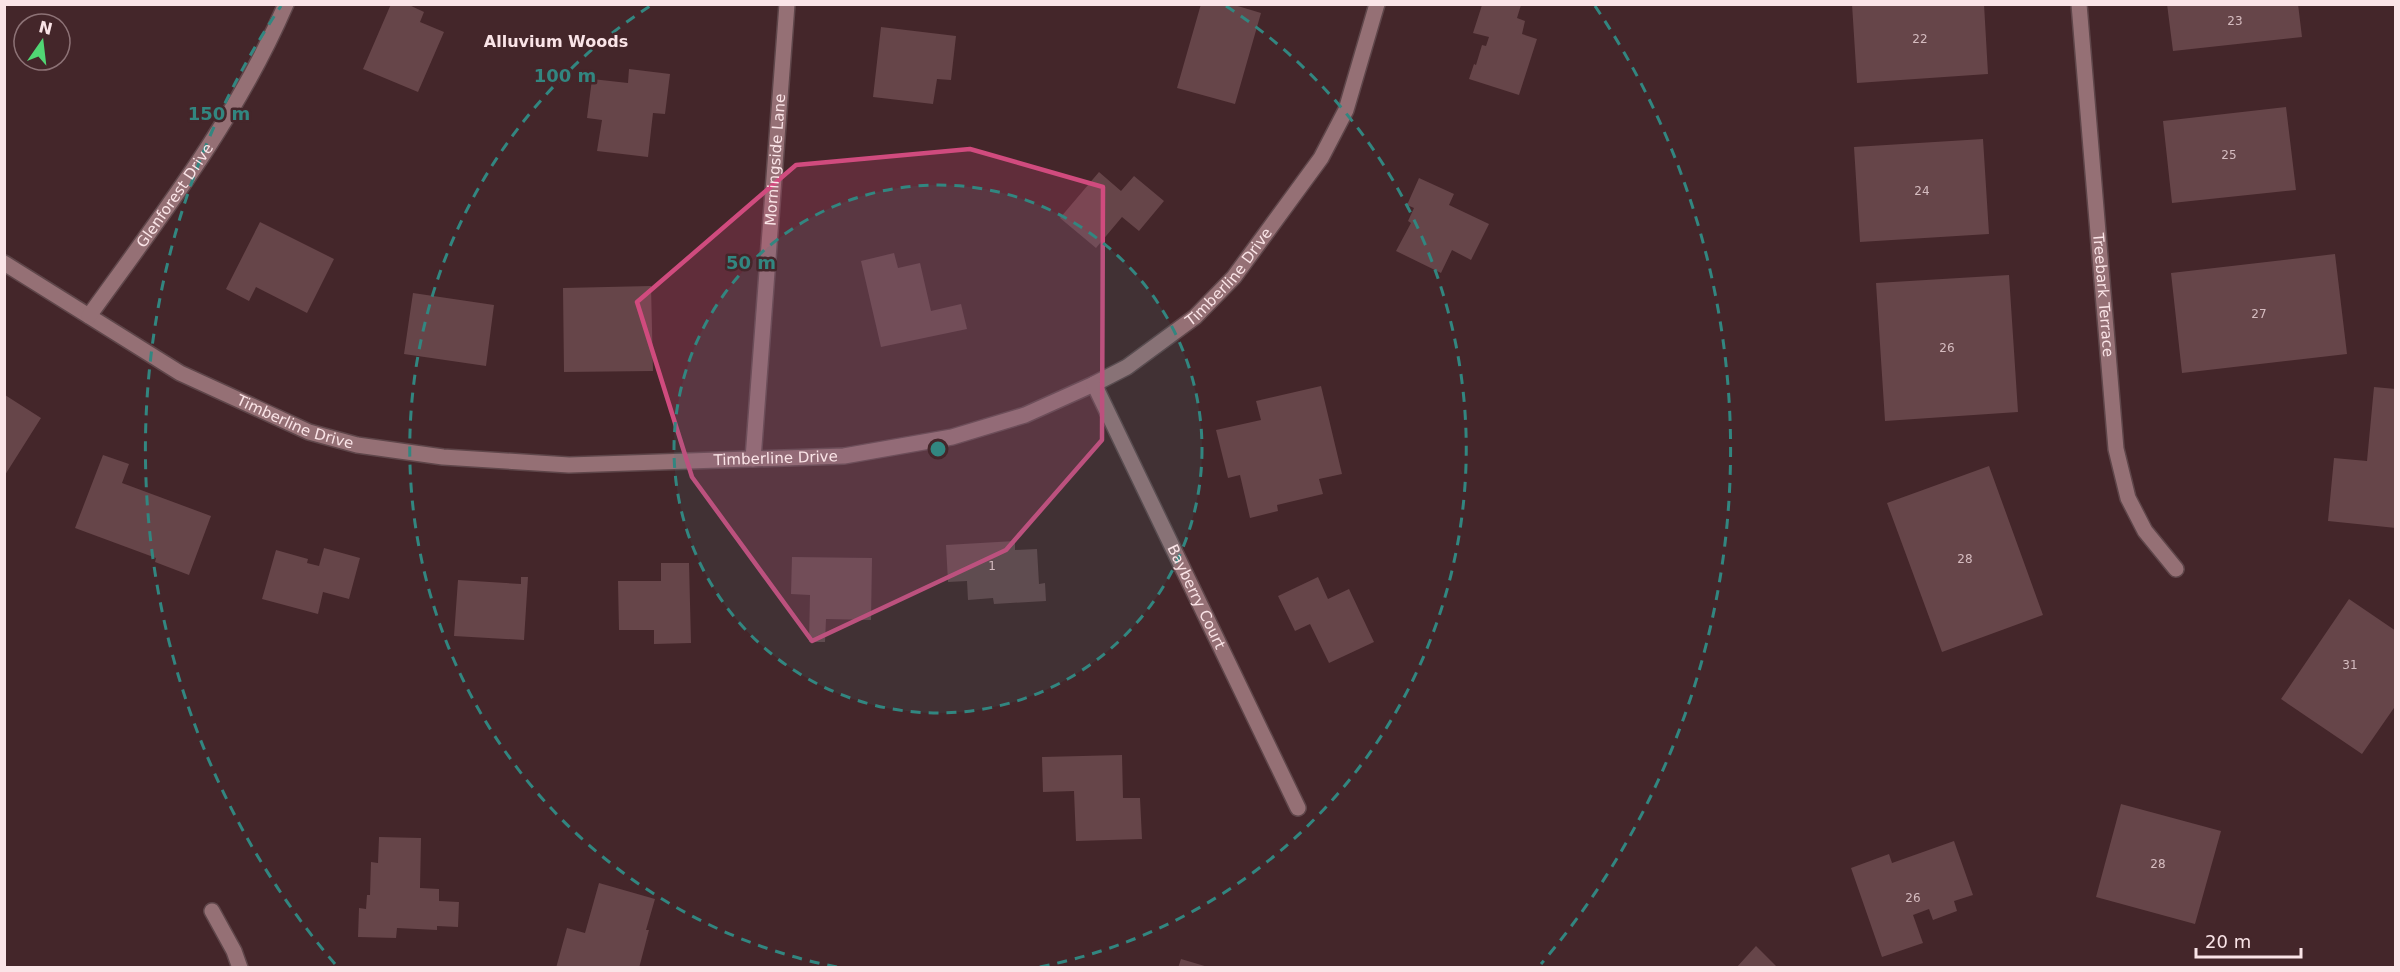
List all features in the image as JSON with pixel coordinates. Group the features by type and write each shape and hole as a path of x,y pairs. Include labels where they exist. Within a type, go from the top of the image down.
{"street":[{"name":"Glenforest Drive","path":"89,316 210,148 268,46 286,4"},
{"name":"Morningside Lane","path":"753,459 787,4"},
{"name":"Timberline Drive","path":"4,263 180,373 309,432 357,445 443,457 569,465 843,456 952,437 1025,415 1094,384 1127,367 1195,317 1240,268 1321,158 1346,110 1377,4"},
{"name":"Treebark Terrace","path":"2079,4 2116,449 2128,498 2145,531 2176,568"},
{"name":"Bayberry Court","path":"1094,384 1298,808"},
{"path":"212,911 234,951 240,968"}],"highlighted area":[{"path":"970,149 1103,187 1102,440 1006,550 812,641 692,477 637,302 796,165"}],"building":[{"path":"391,4 407,4 424,12 420,22 444,32 418,92 363,69"},
{"path":"1201,4 1231,4 1261,13 1235,104 1177,88"},
{"path":"1852,4 1984,4 1988,74 1857,83"},
{"path":"2167,4 2298,4 2302,37 2173,51"},
{"path":"1482,5 1521,5 1517,18 1525,21 1522,34 1537,39 1519,95 1469,79 1482,45 1486,46 1489,37 1473,33"},
{"path":"881,27 956,36 951,80 937,79 933,104 873,97"},
{"path":"629,69 670,74 665,114 653,113 648,157 597,151 602,120 587,118 592,79 628,83"},
{"path":"2286,107 2296,190 2172,203 2163,121"},
{"path":"1983,139 1989,234 1860,242 1854,147"},
{"path":"1099,172 1121,191 1134,176 1164,201 1139,231 1122,217 1096,248 1060,218"},
{"path":"1419,178 1454,194 1449,205 1489,224 1471,260 1452,250 1441,273 1396,251 1411,223 1408,221 1414,208 1407,205"},
{"path":"260,222 334,259 307,313 256,287 249,301 226,289"},
{"path":"894,253 898,268 920,263 931,311 961,304 967,329 881,347 861,261"},
{"path":"2335,254 2347,354 2182,373 2171,273"},
{"path":"2009,275 2018,412 1885,421 1876,283"},
{"path":"651,286 653,371 564,372 563,288"},
{"path":"413,293 494,305 486,366 404,354"},
{"path":"1321,386 1342,474 1319,479 1323,494 1277,505 1278,511 1250,518 1240,475 1228,478 1216,430 1261,420 1256,401"},
{"path":"2374,387 2396,389 2396,528 2328,521 2334,458 2367,461"},
{"path":"5,395 41,418 5,475"},
{"path":"103,455 129,464 122,483 211,516 189,575 155,562 156,558 75,528"},
{"path":"1989,466 2043,615 1942,652 1887,503"},
{"path":"1015,541 1015,550 1037,549 1039,584 1045,583 1046,601 994,604 993,598 968,600 967,581 948,582 946,545"},
{"path":"324,548 360,558 349,599 323,592 318,614 262,599 276,550 308,559 307,563 319,566"},
{"path":"792,557 872,558 871,620 826,619 825,642 809,642 810,595 791,594"},
{"path":"661,563 689,563 691,643 654,644 654,630 619,630 618,581 661,581"},
{"path":"521,577 528,577 524,640 454,636 458,580 521,584"},
{"path":"1318,577 1328,599 1349,589 1374,642 1329,663 1310,624 1295,631 1278,596"},
{"path":"2349,599 2396,631 2396,705 2362,754 2281,699"},
{"path":"1122,755 1123,798 1140,798 1142,839 1076,841 1074,791 1043,792 1042,757"},
{"path":"2121,804 2221,831 2195,924 2096,897"},
{"path":"379,837 421,838 420,888 439,889 439,901 459,902 458,927 437,926 437,930 397,928 396,938 358,937 359,908 366,909 367,895 370,895 371,862 378,863"},
{"path":"1954,841 1973,895 1954,901 1957,911 1933,920 1929,909 1913,915 1923,943 1882,957 1851,868 1889,854 1892,863"},
{"path":"599,883 655,899 639,968 556,968 567,928 585,933"},
{"path":"1756,946 1778,968 1736,968"},
{"path":"1181,959 1208,967 1208,968 1178,968"}],"district":[{"name":"Alluvium Woods","path":"556,41"}]}
